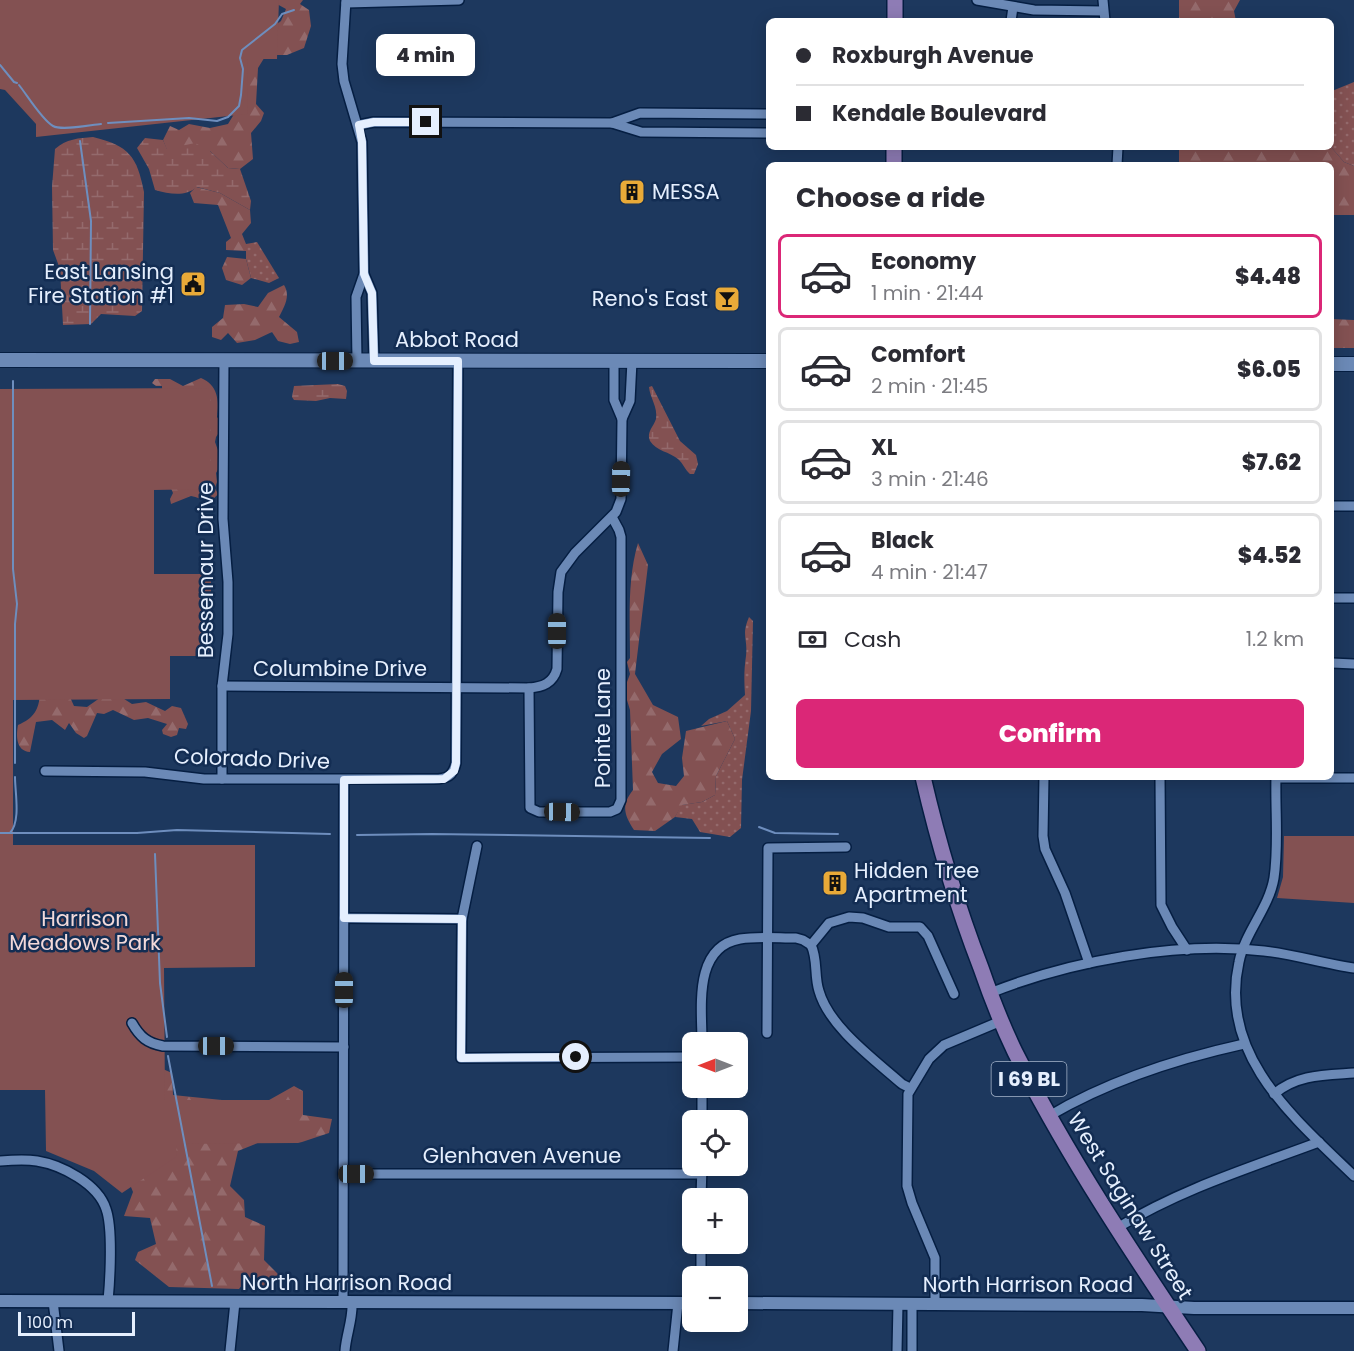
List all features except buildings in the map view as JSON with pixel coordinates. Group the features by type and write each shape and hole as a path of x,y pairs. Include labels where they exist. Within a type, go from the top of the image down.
{"main road":[{"path":"895,0 895,18"},
{"name":"Abbot Road","path":"0,360 766,362"},
{"path":"1334,364 1354,364"},
{"name":"West Saginaw Street","path":"924,780 963,922 1001,1021 1049,1116 1116,1228 1198,1351"}],"street":[{"path":"357,361 356,297 364,274 362,142 359,125 344,81 342,64 346,2 459,0"},
{"path":"977,0 1013,7 1104,16 1103,0"},
{"path":"1011,18 1013,7"},
{"path":"612,123 640,113 766,114"},
{"path":"359,125 374,122 612,123 641,132 766,133"},
{"path":"364,274 372,293 374,361"},
{"name":"Bessemaur Drive","path":"222,779 222,687 228,634 228,582 223,519 224,360"},
{"path":"457,687 458,361"},
{"path":"614,361 614,400 622,419"},
{"path":"529,688 544,685 555,677 558,592 564,567 612,517 621,499 622,419 630,401 632,361"},
{"path":"1334,506 1354,506"},
{"name":"Pointe Lane","path":"529,688 530,808 536,812 610,813 617,809 621,800 621,537 620,530 612,517"},
{"path":"1334,598 1354,598"},
{"path":"1334,663 1354,664"},
{"name":"Columbine Drive","path":"222,687 529,688"},
{"name":"Colorado Drive","path":"45,771 145,772 204,779 444,779 454,771 457,687"},
{"path":"1334,778 1354,778"},
{"path":"344,780 343,1174 347,1303 352,1314 345,1351"},
{"path":"1044,780 1043,836 1046,849 1065,893 1089,963"},
{"path":"1160,780 1161,905 1187,950"},
{"path":"1276,780 1274,880 1268,898 1242,950 1236,985 1236,1006 1244,1044 1274,1094 1354,1176"},
{"path":"477,846 462,919 461,1058 682,1057"},
{"path":"767,1033 768,848 846,847"},
{"path":"811,945 829,924 849,917 863,918 889,927 921,927 928,936 954,994"},
{"path":"344,918 462,919"},
{"path":"702,1032 702,990 706,967 713,954 723,946 742,938 803,939 811,945 814,952 815,976 819,993 828,1012 837,1024 881,1066 910,1088"},
{"path":"990,993 1089,963 1187,950 1273,952 1354,968"},
{"path":"935,1304 935,1258 907,1186 910,1088 929,1059 944,1046 1001,1021"},
{"path":"132,1023 140,1036 151,1044 163,1046 344,1047"},
{"path":"1049,1116 1094,1092 1128,1078 1191,1057 1244,1044"},
{"path":"1274,1094 1283,1086 1306,1077 1354,1073"},
{"path":"1116,1228 1195,1187 1319,1142"},
{"path":"0,1161 37,1161 54,1165 91,1187 102,1199 109,1219 108,1301"},
{"name":"Glenhaven Avenue","path":"343,1174 682,1170"},
{"name":"North Harrison Road","path":"0,1301 682,1303"},
{"path":"53,1301 59,1351"},
{"path":"230,1351 235,1302"},
{"path":"673,1351 678,1303"},
{"name":"North Harrison Road","path":"748,1303 1354,1308"},
{"path":"897,1351 898,1304"},
{"path":"912,1304 912,1351"}],"green space":[{"path":"0,0 279,0 277,59 248,59 247,114 36,137 36,124 5,90 0,89"},
{"path":"274,0 303,0 300,4 309,10 311,26 304,48 287,55 266,55 258,68 256,104 264,113 261,121 251,133 253,159 240,169 228,168 210,151 167,150 163,140 170,126 179,130 189,124 210,128 228,124 242,101 245,63 258,39 281,21 286,9"},
{"path":"1179,0 1240,0 1234,11 1235,18 1179,18"},
{"path":"1354,82 1354,166 1344,162 1334,150 1334,90"},
{"path":"93,137 123,149 138,169 144,192 142,311 135,316 101,314 91,324 63,325 60,269 53,250 52,187 55,149 68,141"},
{"path":"145,138 163,140 167,149 195,143 210,151 228,168 240,169 251,201 250,210 220,193 197,187 182,193 155,190 149,169 137,148"},
{"path":"1179,150 1334,150 1344,162 1354,166 1354,215 1334,215 1334,162 1179,162"},
{"path":"196,187 220,193 250,210 251,223 242,234 246,251 226,250 226,242 231,238 218,205 194,203 190,193"},
{"path":"257,242 279,278 269,283 251,278 246,259 246,244"},
{"path":"227,257 246,259 251,278 242,285 226,280 222,268"},
{"path":"284,285 287,297 279,317 297,332 299,342 290,344 278,341 272,332 255,340 237,343 228,333 221,340 212,337 212,327 223,318 225,305 244,304 258,307 268,293"},
{"path":"1334,319 1354,320 1354,348 1334,348"},
{"path":"201,378 214,389 218,405 217,417 220,421 220,431 215,442 220,456 220,466 216,473 215,488 218,494 209,500 191,496 171,504 170,499 173,493 164,472 162,386 152,383 155,379 170,379 183,386"},
{"path":"338,384 345,386 346,399 330,398 316,401 294,400 292,397 294,386"},
{"path":"652,386 680,441 696,455 698,464 694,474 690,474 678,459 656,447 650,441 650,432 656,419 649,387"},
{"name":"Harrison Meadows Park","path":"210,388 210,489 154,490 154,574 211,574 211,656 170,656 170,699 13,700 13,845 255,845 255,967 164,968 165,1100 298,1100 298,1143 177,1144 176,1157 122,1193 94,1171 46,1151 45,1090 0,1090 0,389"},
{"path":"638,543 648,565 635,674 653,705 678,717 681,739 662,754 652,772 658,783 676,786 684,776 682,758 686,731 727,721 735,739 716,776 715,795 702,802 682,805 675,817 655,831 634,830 625,810 629,795 633,790 630,710 624,690 630,674 627,662 630,658 631,586"},
{"path":"749,617 753,621 751,711 742,780 741,828 730,837 700,832 692,819 675,817 681,805 702,802 715,795 716,776 735,739 727,721 701,726 709,719 727,711 745,695 745,633"},
{"path":"114,688 121,697 132,704 146,702 165,711 172,706 181,708 188,724 186,729 179,728 177,735 171,737 163,734 162,730 167,724 148,718 134,720 113,710 104,714 97,713 84,738 76,733 69,723 65,730 52,720 36,722 30,752 20,746 17,738 18,725 35,713 40,693 69,695 74,706 87,707"},
{"path":"1284,836 1354,836 1354,903 1277,898 1283,877"},
{"path":"156,1066 172,1073 173,1095 262,1104 294,1086 303,1091 303,1115 332,1119 329,1133 298,1143 276,1128 260,1142 238,1151 230,1186 244,1200 245,1217 265,1226 264,1260 279,1275 271,1288 246,1280 239,1289 169,1287 135,1260 138,1252 156,1244 150,1218 124,1216 133,1192 121,1162"}],"waterway":[{"path":"108,123 189,118 217,121 228,117 239,106 243,69 240,58 242,50 275,24 282,14 294,10"},
{"path":"0,65 17,83"},
{"path":"19,85 53,126 69,128 101,124"},
{"path":"80,141 91,221 90,324"},
{"path":"13,381 13,569 17,604 15,763"},
{"path":"0,833 10,833 15,821 17,807 15,777"},
{"path":"759,827 775,833 838,834"},
{"path":"10,833 137,833 177,830 330,834"},
{"path":"357,835 710,838"},
{"path":"155,854 160,983 167,1037"},
{"path":"168,1056 212,1286"}],"place":[{"name":"MESSA","path":"632,192"},
{"name":"East Lansing Fire Station #1","path":"193,284"},
{"name":"Reno's East","path":"727,299"},
{"name":"Hidden Tree Apartment","path":"835,883"}],"route":[{"path":"426,122 374,122 359,125 362,142 364,274 372,293 374,361 458,361 456,763 454,771 444,779 344,780 344,918 462,919 461,1058 576,1057"}]}
